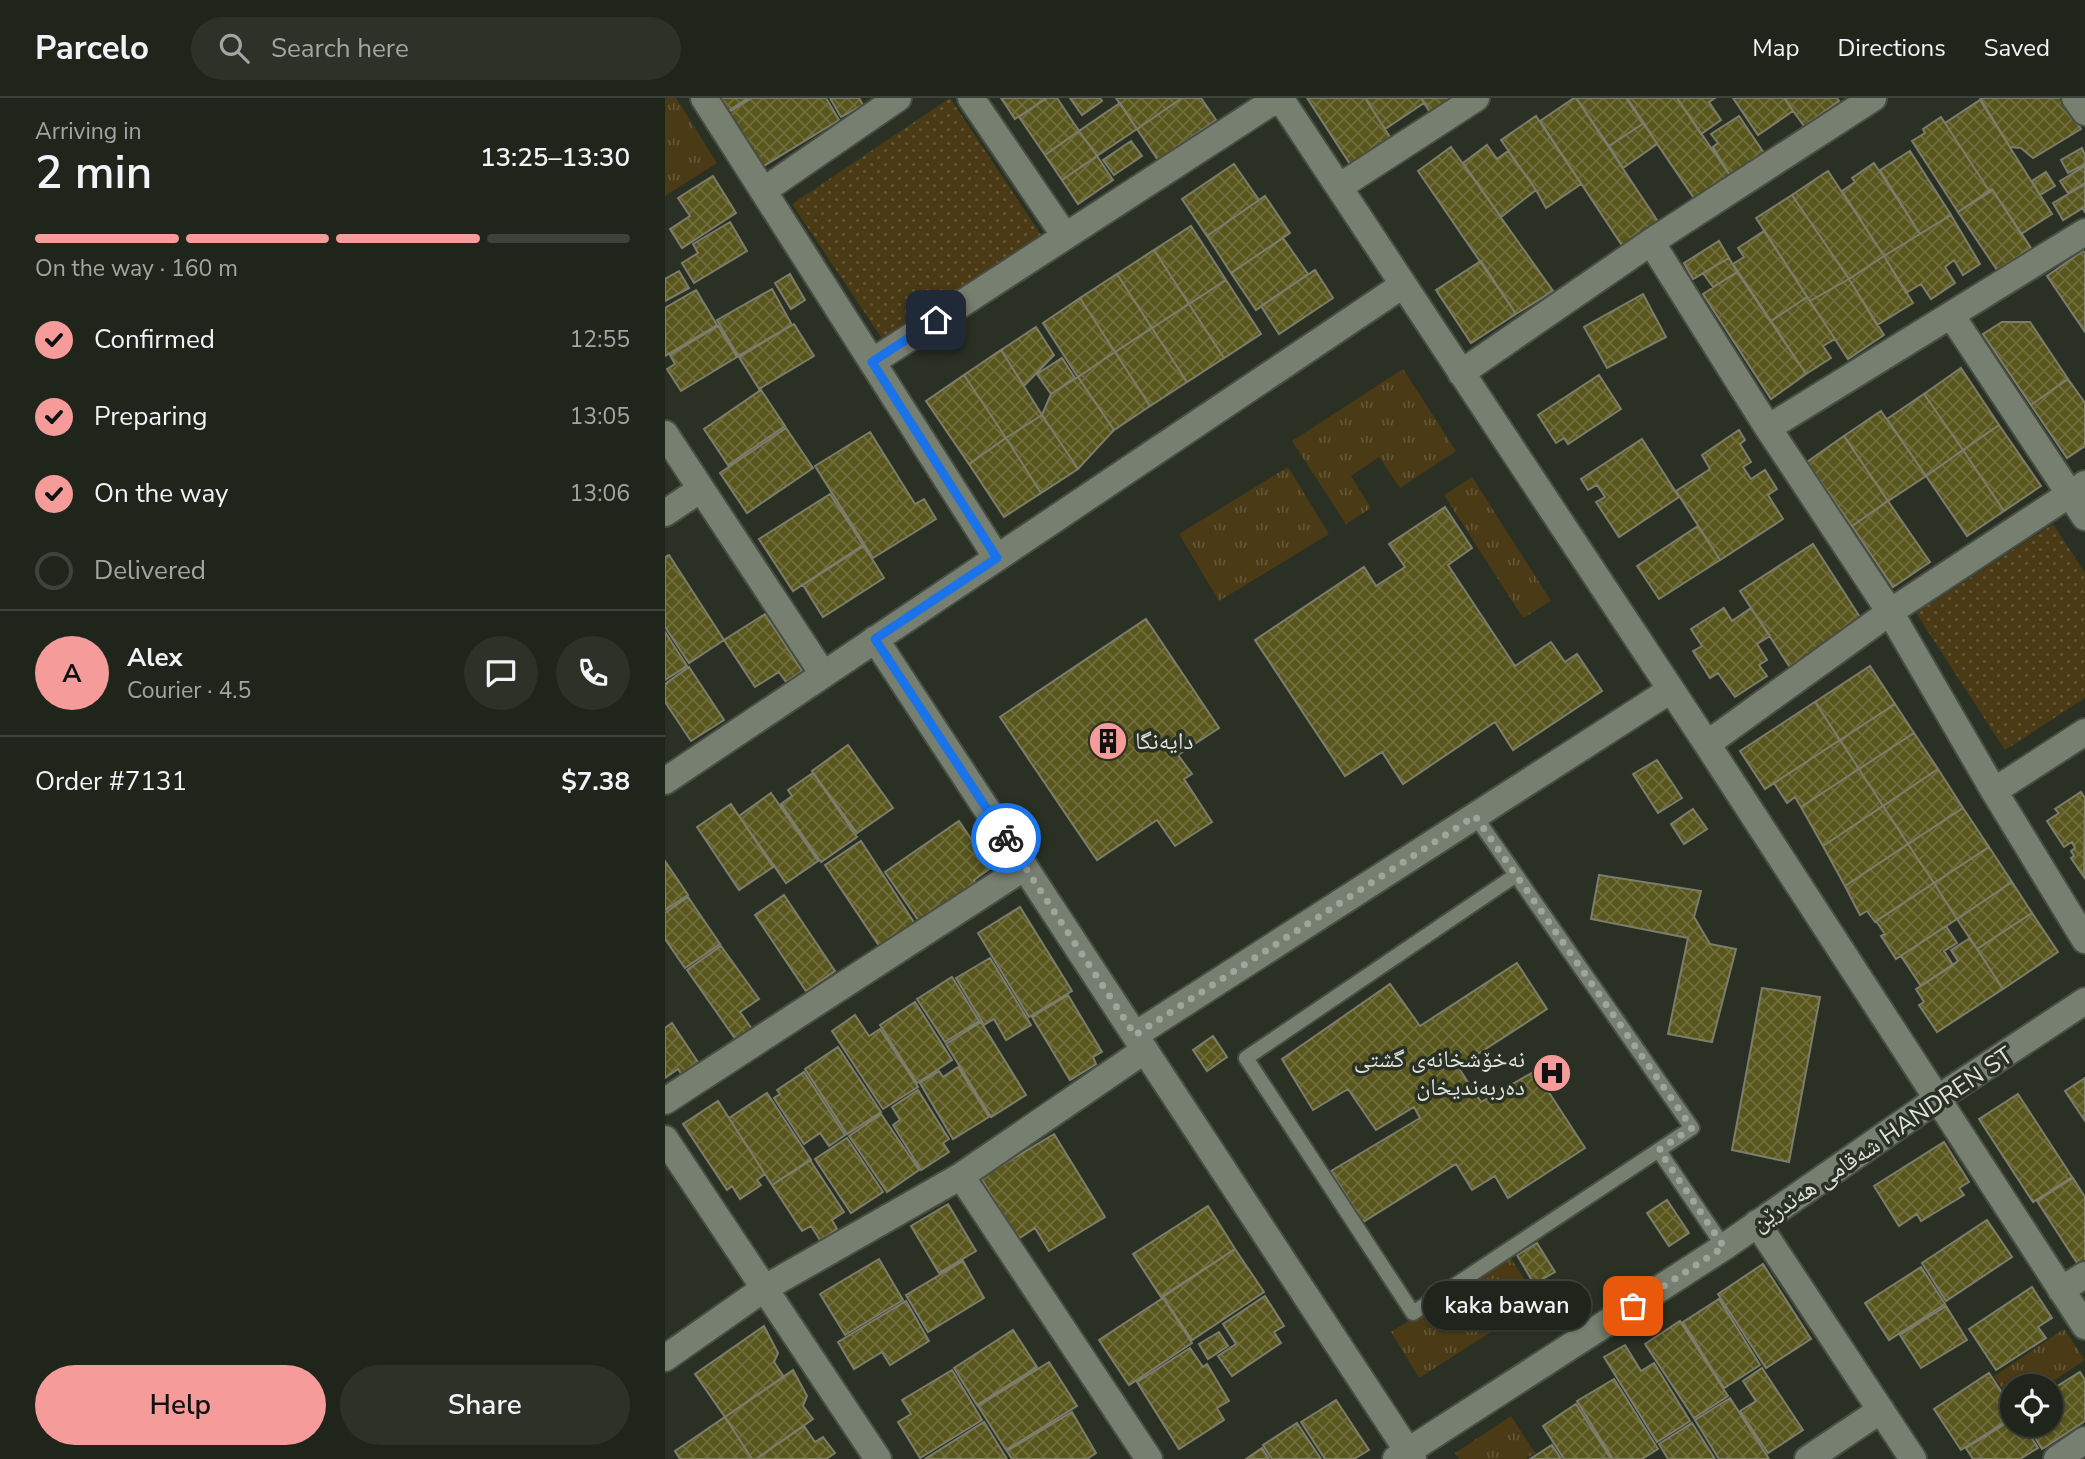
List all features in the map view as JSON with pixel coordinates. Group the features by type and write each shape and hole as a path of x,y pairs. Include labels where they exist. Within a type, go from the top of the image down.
{"street":[{"path":"704,98 997,558"},
{"path":"763,191 898,98"},
{"path":"971,98 1065,236"},
{"path":"872,362 1279,98 1669,691 1707,744 2085,1326"},
{"path":"1339,187 1476,98"},
{"path":"1461,373 1651,242 1873,98"},
{"path":"2075,98 2085,112"},
{"path":"1768,428 2085,232"},
{"path":"1651,242 1768,428 1890,612 2085,940"},
{"path":"665,780 1403,285"},
{"path":"1951,315 2078,489 2085,517"},
{"path":"665,434 823,674"},
{"path":"665,513 701,489"},
{"path":"1707,744 1890,612 2078,489"},
{"path":"875,639 1140,1042 1406,1456"},
{"path":"665,1358 765,1288 961,1176 1140,1042 1475,816 1669,691"},
{"path":"1994,791 2085,732"},
{"path":"665,1101 1025,867"},
{"name":"شەقامی هەندرێن HANDREN ST","path":"1406,1456 1724,1247 1937,1099 2085,1001"},
{"path":"665,1139 878,1459"},
{"path":"961,1176 1149,1459"},
{"path":"1757,1223 1913,1459"},
{"path":"2061,1290 2085,1275"},
{"path":"1808,1459 1881,1410"},
{"path":"2057,1459 2085,1440"}],"lane":[{"path":"1475,816 1692,1128 1413,1313 1246,1058 1516,875"},
{"path":"1659,1150 1724,1247"}],"green space":[{"path":"665,98 676,98 717,163 665,196"},
{"path":"950,98 1045,241 887,346 792,204"},
{"path":"1403,369 1456,451 1400,488 1379,457 1351,476 1371,508 1346,524 1292,441"},
{"path":"1288,467 1329,534 1219,601 1179,534"},
{"path":"1472,477 1551,601 1523,618 1444,495"},
{"path":"2053,524 2085,573 2085,698 2005,750 1916,613"},
{"path":"1510,1257 1532,1291 1551,1280 1557,1290 1419,1378 1391,1332"},
{"path":"2064,1329 2085,1360 2063,1375 2000,1374 2000,1385 1994,1376"},
{"path":"1511,1416 1535,1453 1526,1459 1459,1459 1455,1453"}],"building":[{"path":"719,98 748,98 728,111"},
{"path":"752,98 826,98 839,120 762,167 729,112"},
{"path":"830,98 859,98 863,105 841,117"},
{"path":"1001,98 1047,98 1015,119"},
{"path":"1047,98 1057,98 1079,131 1045,155 1019,117"},
{"path":"1070,98 1100,98 1102,101 1082,115"},
{"path":"1116,98 1182,98 1137,129"},
{"path":"1182,98 1201,98 1216,120 1158,160 1137,129"},
{"path":"1307,98 1365,98 1390,137 1350,164"},
{"path":"1365,98 1421,98 1424,103 1385,129"},
{"path":"1421,98 1455,98 1431,114"},
{"path":"1574,98 1661,226 1625,250 1540,121"},
{"path":"1576,98 1627,98 1644,123 1609,146"},
{"path":"1626,98 1677,98 1731,177 1696,201"},
{"path":"1677,98 1715,98 1709,102 1721,120 1701,134"},
{"path":"1733,98 1784,98 1793,111 1758,135"},
{"path":"1784,98 1837,98 1839,101 1804,126"},
{"path":"1980,98 2062,98 2081,129 2033,158 2021,148 2010,147"},
{"path":"1980,100 2052,214 2021,234 1945,123"},
{"path":"1120,103 1137,129 1097,156 1079,131"},
{"path":"1536,116 1581,184 1546,208 1501,140"},
{"path":"1739,116 1766,156 1731,177 1713,147 1718,143 1711,134"},
{"path":"1941,117 1990,192 1958,212 1912,141 1925,133 1923,129"},
{"path":"1644,123 1657,144 1623,168 1609,146"},
{"path":"1079,131 1097,156 1062,180 1045,155"},
{"path":"1131,141 1142,156 1114,175 1103,160"},
{"path":"1487,145 1497,159 1508,151 1536,190 1501,217 1463,163"},
{"path":"1451,147 1553,291 1516,314 1418,171"},
{"path":"2082,148 2085,164 2068,173 2061,160"},
{"path":"1910,151 1951,215 1920,234 1880,170"},
{"path":"1097,156 1113,180 1078,204 1062,180"},
{"path":"1874,163 1920,234 1884,256 1842,191 1855,182 1852,178"},
{"path":"1234,164 1259,200 1207,236 1182,199"},
{"path":"2085,166 2085,183 2068,193 2060,181"},
{"path":"1828,171 1884,256 1849,279 1792,195"},
{"path":"2046,172 2055,186 2040,195 2032,181"},
{"path":"713,176 736,213 682,248 670,229 690,216 678,198"},
{"path":"2085,184 2085,213 2083,208 2063,220 2053,203"},
{"path":"1992,189 2031,248 1997,270 1958,212"},
{"path":"1792,195 1849,279 1810,301 1756,218"},
{"path":"1265,196 1290,233 1231,273 1207,236"},
{"path":"1951,215 1980,264 1963,275 1954,260 1945,267 1955,283 1931,299 1921,284 1906,293 1884,256"},
{"path":"730,222 747,251 694,283 682,263 698,253 693,244"},
{"path":"1191,226 1226,280 1189,304 1154,250"},
{"path":"1764,231 1807,297 1771,321 1733,264 1744,257 1738,248"},
{"path":"1283,238 1308,274 1256,310 1231,273"},
{"path":"1719,241 1729,258 1693,279 1684,263"},
{"path":"1154,250 1189,304 1152,328 1117,274"},
{"path":"2083,251 2085,253 2085,332 2047,276"},
{"path":"1884,256 1913,303 1877,325 1849,279"},
{"path":"1729,258 1737,272 1713,287 1703,273"},
{"path":"1481,261 1516,314 1471,343 1436,290"},
{"path":"1315,270 1333,298 1279,334 1261,306"},
{"path":"679,271 689,288 665,301 665,279"},
{"path":"1737,272 1806,374 1771,399 1703,294"},
{"path":"790,274 805,300 791,309 775,283"},
{"path":"1117,274 1152,328 1115,352 1080,298"},
{"path":"1849,279 1884,335 1848,359 1810,301"},
{"path":"1226,280 1261,334 1224,358 1189,304"},
{"path":"772,289 792,325 738,356 717,320"},
{"path":"696,290 717,325 665,356 665,308"},
{"path":"1643,294 1666,337 1607,368 1584,327"},
{"path":"1807,297 1835,339 1823,346 1831,358 1806,374 1771,321"},
{"path":"1080,298 1115,352 1078,377 1043,323"},
{"path":"1189,304 1224,358 1187,382 1152,328"},
{"path":"2002,322 2030,322 2068,379 2031,405 1983,334"},
{"path":"794,324 814,356 759,389 739,357"},
{"path":"718,326 737,357 681,391 667,369 675,364 670,355"},
{"path":"1036,327 1054,355 1024,386 1001,350"},
{"path":"1152,328 1187,382 1150,406 1115,352"},
{"path":"1001,350 1042,415 1006,438 964,375"},
{"path":"1115,352 1150,406 1114,430 1078,377"},
{"path":"1062,358 1075,378 1051,394 1037,374"},
{"path":"1961,368 1999,425 1963,450 1924,394"},
{"path":"964,375 1006,438 969,464 926,401"},
{"path":"1599,375 1621,409 1568,444 1564,438 1556,443 1538,415"},
{"path":"1078,377 1114,430 1078,469 1042,415 1051,394"},
{"path":"2068,379 2085,403 2085,446 2067,458 2031,405"},
{"path":"761,390 785,426 728,465 704,429"},
{"path":"1924,394 1963,450 1926,476 1887,419"},
{"path":"1881,411 1926,476 1888,501 1844,436"},
{"path":"1042,415 1078,469 1041,493 1006,438"},
{"path":"1999,425 2041,486 2004,511 1963,450"},
{"path":"786,428 813,468 747,513 720,473"},
{"path":"1739,430 1745,440 1740,444 1751,462 1743,467 1751,479 1765,470 1777,489 1768,495 1783,519 1720,560 1676,491 1710,469 1702,455"},
{"path":"870,432 915,504 924,499 936,519 873,558 815,466"},
{"path":"1844,436 1888,501 1852,526 1807,462"},
{"path":"1006,438 1041,493 1004,517 969,464"},
{"path":"1642,439 1679,497 1619,537 1596,502 1605,497 1597,485 1588,490 1581,479"},
{"path":"1963,450 2004,511 1967,536 1926,476"},
{"path":"830,494 863,545 793,591 759,539"},
{"path":"1888,501 1930,562 1893,587 1852,526"},
{"path":"1445,507 1472,548 1448,565 1515,666 1551,642 1565,662 1577,654 1602,691 1513,750 1495,722 1403,784 1382,752 1345,776 1255,640 1364,567 1376,586 1405,567 1389,544"},
{"path":"1698,526 1720,560 1659,599 1637,566"},
{"path":"1813,544 1865,625 1793,672 1740,591"},
{"path":"864,546 884,578 823,617 803,585"},
{"path":"669,555 724,640 689,663 665,627 665,557"},
{"path":"1724,608 1732,621 1751,608 1770,636 1757,644 1767,660 1759,665 1767,676 1735,697 1718,673 1710,678 1693,651 1702,646 1691,629"},
{"path":"765,614 802,671 786,682 779,672 755,687 724,640"},
{"name":"دایەنگا","path":"1146,619 1219,728 1178,755 1192,774 1184,779 1212,822 1175,846 1157,820 1097,860 1000,717"},
{"path":"665,632 687,666 665,680"},
{"path":"1870,666 1895,704 1840,740 1815,702"},
{"path":"689,667 724,720 691,741 665,702 665,684"},
{"path":"1815,702 1840,740 1765,789 1740,751"},
{"path":"1895,704 1914,733 1859,769 1840,740"},
{"path":"1914,733 1938,769 1883,806 1859,769"},
{"path":"1840,740 1859,769 1801,807 1795,797 1787,803 1774,783"},
{"path":"848,745 893,808 857,833 812,771"},
{"path":"1657,760 1682,798 1658,813 1633,774"},
{"path":"1859,769 1883,806 1823,846 1801,807"},
{"path":"1938,769 1963,808 1908,844 1883,806"},
{"path":"813,773 857,837 821,862 781,804 792,796 788,790"},
{"path":"2081,792 2085,798 2084,877 2071,858 2074,856 2071,851 2075,848 2072,842 2064,847 2047,821 2059,813 2055,809"},
{"path":"771,793 818,861 786,883 739,816"},
{"path":"731,804 773,867 739,890 697,827"},
{"path":"1883,806 1908,844 1845,886 1823,846"},
{"path":"1963,808 1989,847 1934,883 1908,844"},
{"path":"1693,809 1707,829 1684,844 1671,824"},
{"path":"959,821 991,868 974,880 979,889 923,927 885,872"},
{"path":"861,841 917,927 882,950 825,865"},
{"path":"1908,844 1934,883 1875,922 1867,911 1860,915 1845,886"},
{"path":"1989,847 2012,882 1957,919 1934,883"},
{"path":"665,861 688,895 665,910"},
{"path":"1599,875 1701,891 1694,917 1710,944 1736,949 1712,1042 1668,1034 1688,938 1591,919"},
{"path":"2012,882 2032,913 1977,949 1957,919"},
{"path":"1934,883 1957,919 1896,959 1881,936 1885,934 1876,921"},
{"path":"784,895 835,971 806,991 755,915"},
{"path":"688,897 720,944 685,968 665,939 665,913"},
{"path":"1020,907 1072,991 1029,1017 978,933"},
{"path":"2032,913 2058,952 2003,989 1977,949"},
{"path":"1946,926 1957,943 1944,951 1953,965 1921,986 1901,956"},
{"path":"1970,938 2003,989 1937,1032 1919,1005 1924,1002 1916,989 1958,961 1951,950"},
{"path":"721,946 759,999 740,1012 752,1029 736,1040 687,970"},
{"path":"990,958 1031,1025 1006,1040 994,1019 984,1025 956,978"},
{"path":"1517,963 1547,1009 1458,1067 1481,1102 1535,1071 1585,1148 1508,1198 1495,1176 1472,1190 1456,1164 1363,1222 1331,1171 1420,1118 1414,1107 1376,1130 1348,1089 1313,1110 1282,1059 1390,984 1420,1026"},
{"path":"952,977 979,1021 945,1042 917,999"},
{"path":"1762,988 1820,997 1789,1162 1732,1150"},
{"path":"1068,995 1102,1052 1093,1057 1096,1064 1070,1080 1032,1017"},
{"path":"915,1002 952,1060 917,1083 880,1025"},
{"path":"855,1015 869,1036 880,1029 918,1087 883,1109 832,1031"},
{"path":"981,1022 1026,1095 991,1117 946,1044"},
{"path":"672,1023 703,1070 686,1081 678,1069 665,1078 665,1028"},
{"path":"1213,1036 1227,1057 1207,1071 1193,1050"},
{"path":"838,1047 881,1112 847,1134 805,1069"},
{"path":"958,1067 989,1117 953,1139 920,1083 939,1071 943,1077"},
{"path":"804,1072 845,1135 829,1146 820,1133 804,1144 774,1098 780,1094 777,1090"},
{"path":"2085,1078 2085,1121 2065,1091"},
{"path":"918,1090 949,1139 943,1143 949,1152 921,1170 893,1125 900,1120 892,1107"},
{"path":"767,1093 811,1160 772,1185 729,1118"},
{"path":"2018,1094 2072,1177 2033,1202 1979,1119"},
{"path":"718,1101 765,1174 757,1180 761,1185 740,1199 732,1186 727,1190 683,1124"},
{"path":"881,1114 919,1170 887,1192 849,1136"},
{"path":"1054,1134 1105,1217 1049,1251 1035,1228 1018,1239 981,1178"},
{"path":"847,1138 883,1192 851,1213 815,1159"},
{"path":"1944,1142 1969,1182 1959,1188 1964,1195 1921,1221 1917,1214 1899,1226 1874,1186"},
{"path":"810,1160 844,1212 832,1220 837,1229 820,1240 811,1226 802,1231 772,1185"},
{"path":"2073,1178 2085,1197 2085,1267 2081,1269 2037,1201"},
{"path":"1667,1200 1689,1233 1669,1246 1647,1213"},
{"path":"948,1204 976,1251 939,1273 911,1226"},
{"path":"1208,1206 1235,1249 1161,1297 1133,1254"},
{"path":"1987,1220 2012,1257 1946,1301 1922,1263"},
{"path":"1537,1243 1555,1272 1534,1284 1517,1255"},
{"path":"1235,1249 1264,1292 1192,1340 1163,1297"},
{"path":"879,1259 903,1300 845,1335 820,1294"},
{"path":"963,1261 984,1298 928,1332 906,1295"},
{"path":"1763,1264 1811,1339 1766,1368 1718,1294"},
{"path":"1921,1267 1945,1304 1889,1340 1865,1303"},
{"path":"2032,1287 2052,1318 2038,1327 2046,1338 1996,1370 1969,1329"},
{"path":"1265,1296 1284,1326 1274,1332 1281,1343 1232,1376 1218,1356 1236,1344 1223,1324"},
{"path":"1163,1298 1192,1343 1129,1385 1099,1340"},
{"path":"1719,1299 1760,1365 1724,1388 1683,1322"},
{"path":"906,1301 929,1341 890,1365 882,1352 854,1369 838,1342"},
{"path":"1946,1306 1967,1340 1921,1368 1900,1335"},
{"path":"1680,1321 1728,1396 1694,1418 1645,1344"},
{"path":"764,1326 778,1353 774,1362 784,1377 725,1417 695,1374"},
{"path":"1013,1330 1037,1367 977,1405 954,1368"},
{"path":"1219,1332 1228,1346 1208,1359 1199,1344"},
{"path":"1625,1345 1641,1371 1654,1363 1690,1421 1657,1442 1604,1357"},
{"path":"1190,1348 1203,1367 1207,1364 1229,1401 1217,1408 1224,1420 1179,1449 1137,1382"},
{"path":"1049,1362 1077,1406 1006,1450 978,1406"},
{"path":"1762,1368 1803,1430 1768,1453 1740,1411 1756,1401 1743,1381"},
{"path":"793,1370 807,1396 803,1406 813,1419 756,1459 752,1459 725,1417"},
{"path":"952,1370 982,1420 920,1458 898,1422 911,1414 902,1400"},
{"path":"2080,1372 2085,1380 2085,1421 2063,1435 2063,1383"},
{"path":"1989,1373 2000,1390 2000,1425 1961,1450 1934,1409"},
{"path":"1614,1379 1658,1449 1642,1459 1613,1459 1577,1401"},
{"path":"1730,1398 1769,1459 1719,1459 1695,1420"},
{"path":"1336,1400 1369,1450 1354,1459 1325,1459 1301,1422"},
{"path":"1576,1404 1611,1459 1564,1459 1543,1426"},
{"path":"1072,1412 1096,1453 1087,1459 1012,1459 1007,1451"},
{"path":"725,1417 752,1459 680,1459 675,1451"},
{"path":"984,1422 1007,1459 925,1459"},
{"path":"1297,1423 1321,1459 1272,1459 1263,1445"},
{"path":"1692,1423 1715,1459 1668,1459 1659,1444"},
{"path":"804,1426 815,1442 823,1437 835,1453 826,1459 756,1459"},
{"path":"2000,1427 2000,1437 2031,1437 2038,1448 2020,1459 1973,1459 1966,1448"},
{"path":"2035,1437 2060,1437 2042,1449"},
{"path":"1552,1445 1561,1459 1530,1459"},
{"path":"1262,1448 1269,1459 1246,1459"}],"way so far":[{"path":"1006,838 1135,1035 1475,816 1692,1128 1659,1150 1724,1247 1633,1306"}],"place":[{"name":"دایەنگا","path":"1108,741"},
{"name":"نەخۆشخانەی گشتی دەربەندیخان","path":"1552,1073"},
{"name":"kaka bawan","path":"1633,1306"}],"route":[{"path":"936,320 872,362 997,558 875,639 1006,838"}]}
